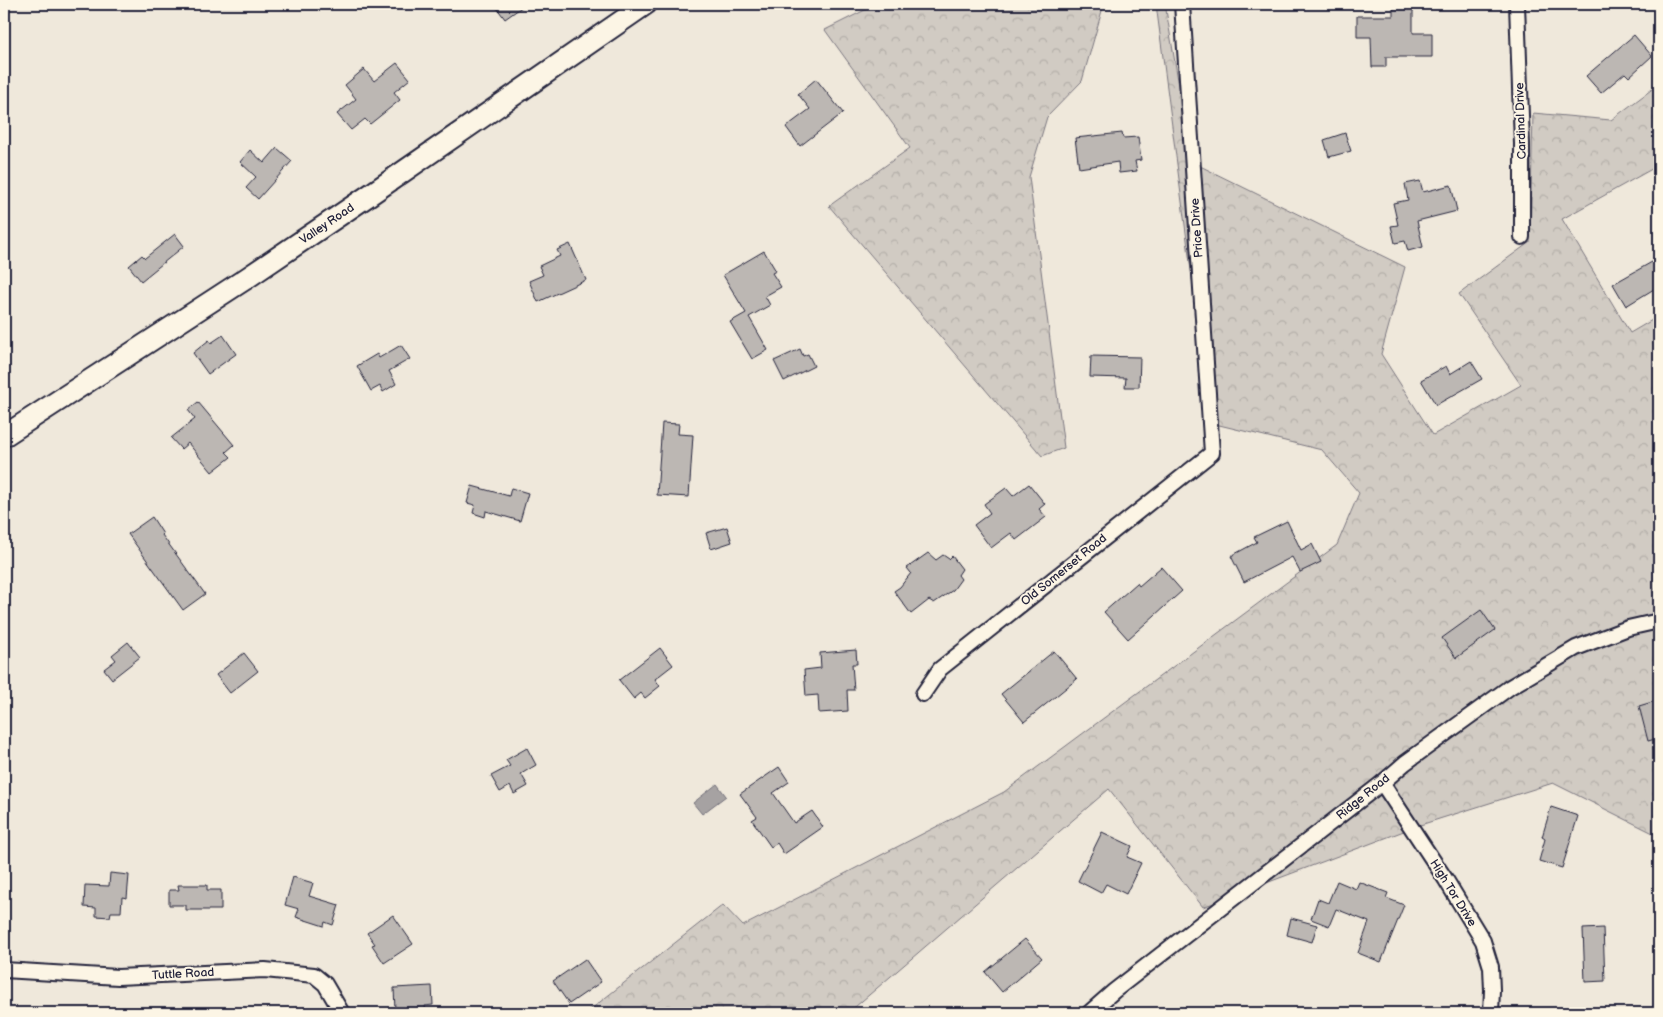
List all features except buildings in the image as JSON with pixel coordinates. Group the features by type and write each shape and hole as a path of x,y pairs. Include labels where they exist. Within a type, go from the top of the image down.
{"main road":[{"name":"Valley Road","path":"5,433 247,278 646,4"}],"street":[{"name":"Price Drive","path":"1182,4 1212,453"},
{"name":"Cardinal Drive","path":"1517,4 1522,144 1522,237"},
{"name":"Old Somerset Road","path":"923,694 940,669 1212,453"},
{"name":"Ridge Road","path":"1089,1013 1114,991 1382,783 1405,762 1510,687 1576,648 1628,628 1659,621"},
{"name":"High Tor Drive","path":"1382,783 1446,880 1483,941 1491,967 1491,1013"},
{"name":"Tuttle Road","path":"4,970 118,977 265,970 314,975 324,984 342,1013"}],"green space":[{"path":"877,4 1132,4 1103,7 1082,81 1047,117 1029,177 1064,448 1042,456 829,206 910,148 825,30"},
{"path":"1156,4 1165,4 1192,162 1405,267 1381,354 1433,435 1521,385 1459,294 1530,242 1533,113 1611,120 1659,84 1659,165 1562,219 1630,333 1659,316 1659,836 1553,783 1417,826 1203,907 1109,789 848,1013 586,1013 723,905 743,926 1004,792 1337,545 1359,493 1322,450 1211,423"}],"shaded area":[{"path":"717,784 726,796 702,814 693,803"}]}
